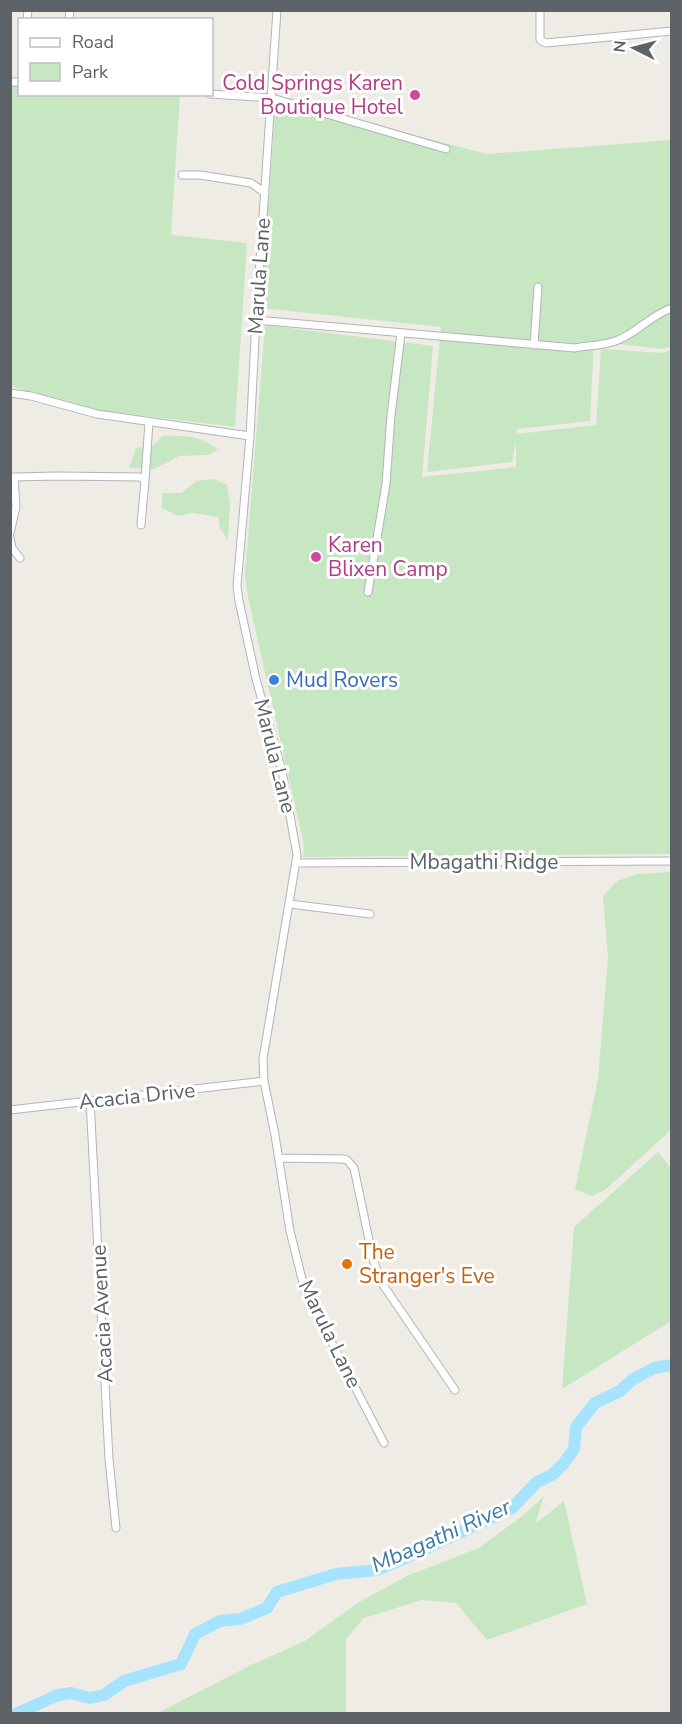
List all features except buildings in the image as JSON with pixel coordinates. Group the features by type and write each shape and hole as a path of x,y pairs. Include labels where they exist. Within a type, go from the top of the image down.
{"street":[{"name":"Marula Lane","path":"277,10 250,436 237,593 256,679 282,771 297,855 263,1059 264,1081 290,1231 305,1291 384,1443"},
{"path":"540,10 539,35 540,40 546,43 672,31"},
{"path":"213,94 272,98 446,148"},
{"path":"182,175 200,175 251,183 265,193"},
{"path":"534,345 538,287"},
{"path":"256,320 575,348 605,345 633,333 659,312 672,309"},
{"path":"368,591 386,484 391,415 401,334"},
{"path":"10,393 32,396 97,414 250,436"},
{"path":"141,525 149,422"},
{"path":"10,533 16,507 12,477 140,477 145,480"},
{"path":"10,538 12,548 20,558"},
{"name":"Mbagathi Ridge","path":"297,862 672,861"},
{"path":"290,904 370,914"},
{"name":"Acacia Drive","path":"10,1110 264,1081"},
{"name":"Acacia Avenue","path":"90,1100 109,1459 116,1528"},
{"path":"279,1158 342,1159 354,1168 373,1259 381,1282 455,1390"}],"green space":[{"path":"10,84 18,85 18,96 180,96 171,235 247,243 235,427 98,410 50,399 11,386"},
{"path":"276,99 487,154 671,140 671,347 662,349 594,341 590,421 517,429 516,434 596,425 601,349 662,353 671,350 671,854 303,857 304,845 245,575 265,325 433,346 422,477 516,467 516,441 512,462 427,472 441,327 261,308"},
{"path":"162,436 185,436 199,439 218,450 207,455 179,456 154,469 129,468 136,448 154,445"},
{"path":"214,479 227,485 230,502 228,540 220,528 218,517 193,513 178,516 162,508 162,493 182,493 196,481"},
{"path":"671,872 671,1130 605,1190 592,1196 575,1189 598,1079 608,957 603,896 617,881 637,874"},
{"path":"658,1152 671,1168 671,1321 562,1389 574,1227"},
{"path":"544,1496 535,1524 564,1501 587,1604 487,1640 456,1603 422,1600 364,1618 346,1639 346,1713 158,1713 251,1665 305,1641 359,1602 407,1576 479,1548 526,1513"}],"waterway":[{"name":"Mbagathi River","path":"16,1714 58,1695 71,1693 90,1698 104,1695 124,1681 181,1664 195,1634 220,1621 240,1619 267,1608 277,1592 336,1574 377,1570 512,1508 537,1482 552,1475 564,1463 574,1449 576,1427 595,1403 620,1391 632,1380 654,1368 672,1365"}],"place":[{"name":"Cold Springs Karen Boutique Hotel","path":"415,95"},
{"name":"Karen Blixen Camp","path":"316,557"},
{"name":"Mud Rovers","path":"274,680"},
{"name":"The Stranger's Eve","path":"347,1264"}]}
